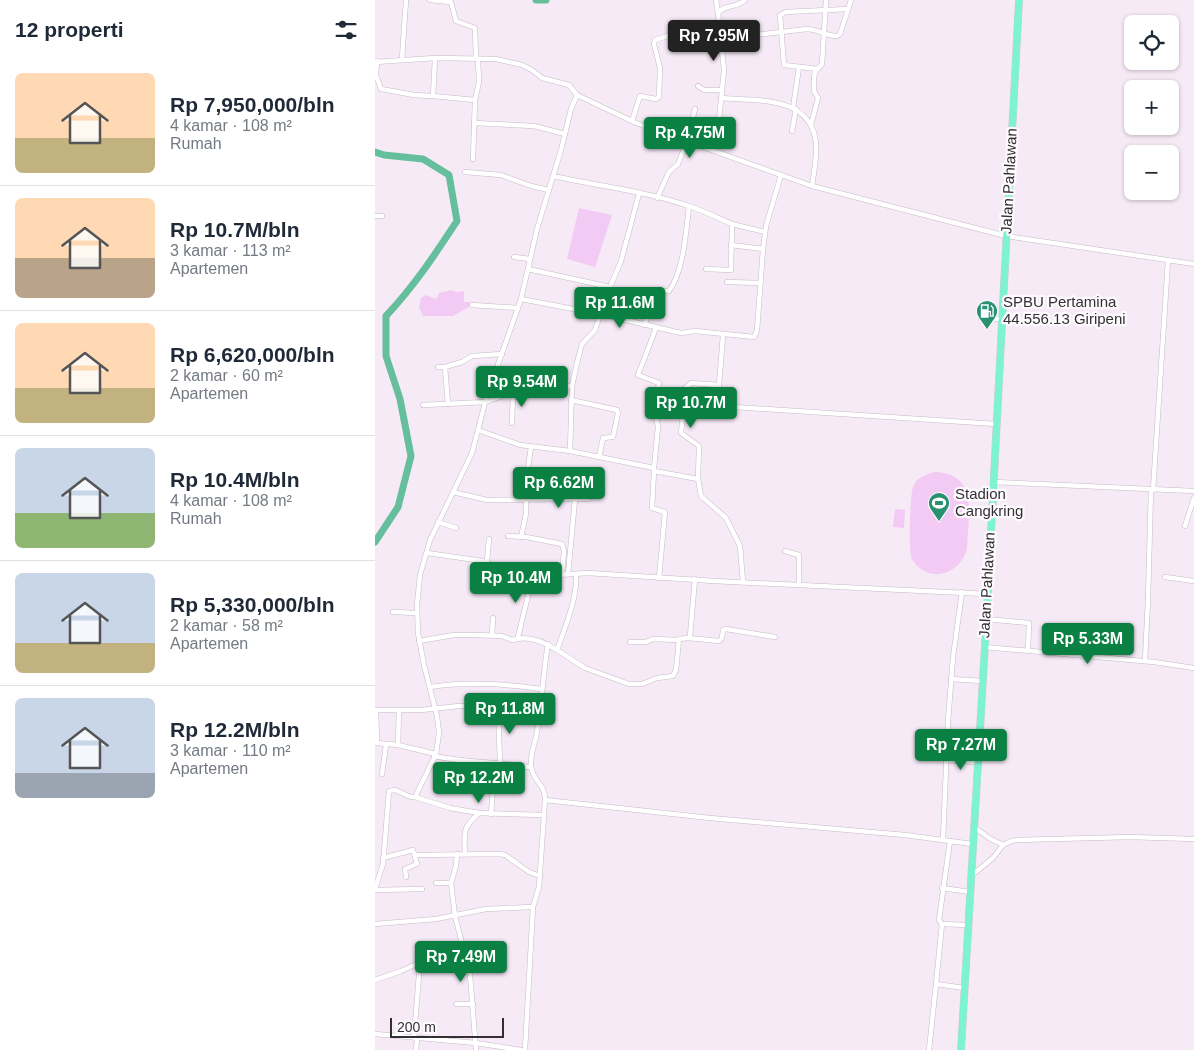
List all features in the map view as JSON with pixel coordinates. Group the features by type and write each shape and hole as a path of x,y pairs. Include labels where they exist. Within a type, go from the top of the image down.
{"main road":[{"name":"Jalan Pahlawan","path":"961,1050 971,876 969,844 973,826 986,619 1019,0"}],"street":[{"path":"402,59 406,0"},
{"path":"431,0 453,1 456,21 473,26 476,29 479,82 475,100 473,159"},
{"path":"713,149 719,120 724,70 716,0"},
{"path":"718,13 721,9 738,5 745,0"},
{"path":"811,125 818,98 813,86 815,72 822,64 826,0"},
{"path":"720,39 807,29 838,36 851,0"},
{"path":"818,69 784,65 780,18 782,12 848,9"},
{"path":"632,121 640,96 656,99 659,97 660,68 654,44 655,40 690,29 718,24"},
{"path":"433,96 435,58"},
{"path":"475,100 385,91 379,87 375,76 376,61 435,58 496,59 523,65 542,78 569,85 577,95 632,121 812,186 1006,236 1194,264"},
{"path":"792,131 799,67"},
{"path":"698,86 704,90 721,90"},
{"path":"415,797 435,755 439,733 419,641 417,613 420,575 430,540 469,462 486,402 521,299 537,229 571,109 577,95"},
{"path":"721,98 779,103 794,109 807,118 816,143 812,186"},
{"path":"657,198 669,172 677,164 687,141 695,109"},
{"path":"474,124 533,126 565,134"},
{"path":"465,172 501,175 531,186 549,190"},
{"path":"521,299 600,314 681,333 695,331 752,338 755,336 765,232 781,175"},
{"path":"553,176 689,206 732,224 765,232"},
{"path":"570,451 572,386 581,346 593,333 623,255 639,194"},
{"path":"644,325 658,294 661,291 669,291 676,276 684,244 689,206"},
{"path":"375,216 382,216"},
{"path":"706,269 731,270 732,224"},
{"path":"731,245 763,249"},
{"path":"514,257 531,259"},
{"path":"1145,661 1152,489 1168,261"},
{"path":"528,269 610,287"},
{"path":"727,282 760,283"},
{"path":"472,305 518,308"},
{"path":"981,318 1001,319"},
{"path":"656,328 638,375 659,383 655,410 658,427 652,508 665,512 659,578"},
{"path":"723,335 719,406 996,424"},
{"path":"438,367 462,362 472,356 502,354"},
{"path":"445,367 448,404"},
{"path":"719,385 691,384 686,387 681,433 699,446 698,479 701,496 725,518 740,546 743,582"},
{"path":"423,405 486,402 513,393 572,386"},
{"path":"512,423 513,393"},
{"path":"571,400 617,410 613,436 603,438 599,457"},
{"path":"479,430 517,445 570,451 698,479"},
{"path":"521,536 526,514 522,477 528,468 531,447"},
{"path":"993,482 1194,491"},
{"path":"453,492 487,500 588,499"},
{"path":"1185,526 1194,498"},
{"path":"565,574 575,499"},
{"path":"438,522 456,528"},
{"path":"507,536 521,536 562,544 564,548 565,574"},
{"path":"487,562 489,539"},
{"path":"785,551 799,555 799,585"},
{"path":"427,553 487,562 499,568 541,576 599,573 695,580 987,594"},
{"path":"557,650 571,607 576,574"},
{"path":"518,637 533,575"},
{"path":"1165,578 1194,581"},
{"path":"688,638 690,636 695,580"},
{"path":"943,840 945,760 951,678 962,592"},
{"path":"393,612 417,613"},
{"path":"492,635 493,618"},
{"path":"986,619 1029,623 1028,650"},
{"path":"630,642 646,642 653,639 679,640 680,638 719,641 722,638 723,630 726,629 775,637"},
{"path":"419,641 454,636 492,635 512,640 518,637 534,639 547,644 593,672 629,684 638,684 675,674 679,640"},
{"path":"525,1050 533,907 539,887 545,800 544,790 535,780 531,767 547,644"},
{"path":"984,647 1145,661 1194,668"},
{"path":"951,678 982,680"},
{"path":"429,687 475,683 542,689"},
{"path":"531,767 467,762 398,745 379,744 376,741 375,710 435,709 459,706 539,713"},
{"path":"491,814 497,763 498,708"},
{"path":"398,745 399,710"},
{"path":"382,774 386,744"},
{"path":"945,760 977,762"},
{"path":"422,890 375,889 383,858 389,791 395,790 411,797 479,814 543,815"},
{"path":"545,800 969,844"},
{"path":"465,854 467,825 479,814"},
{"path":"973,826 989,838 1003,845"},
{"path":"971,876 993,858 1003,845 1016,840 1130,837 1194,839"},
{"path":"929,1050 941,924 939,917 950,841"},
{"path":"383,858 413,850 416,855 417,864 405,869 406,877"},
{"path":"457,854 451,883 455,916 470,975 476,1050"},
{"path":"416,855 505,855 522,869 540,876"},
{"path":"436,883 451,883"},
{"path":"942,888 970,892"},
{"path":"375,924 416,922 486,909 533,907"},
{"path":"941,924 968,925"},
{"path":"375,980 395,974 419,962 464,951"},
{"path":"416,1050 419,962"},
{"path":"936,984 964,988"},
{"path":"456,1004 473,1004"},
{"path":"375,1034 476,1043 521,1050"}],"shaded area":[{"path":"579,208 612,215 595,267 567,259"},
{"path":"451,290 457,292 464,291 464,302 470,302 469,307 453,316 423,316 419,307 421,298 426,295 436,299 439,293"},
{"name":"Stadion Cangkring","path":"934,472 949,474 959,480 965,488 969,511 967,549 957,565 950,571 942,574 926,572 918,567 911,554 911,501 913,487 924,475"},
{"path":"895,509 905,510 904,528 893,527"}],"waterway":[{"path":"536,0 546,0"},
{"path":"375,152 384,155 423,159 449,175 457,221 415,282 386,316 386,356 400,399 411,456 398,507 375,542"}],"place":[{"name":"SPBU Pertamina 44.556.13 Giripeni","path":"987,330"},
{"name":"Stadion Cangkring","path":"939,522"}]}
